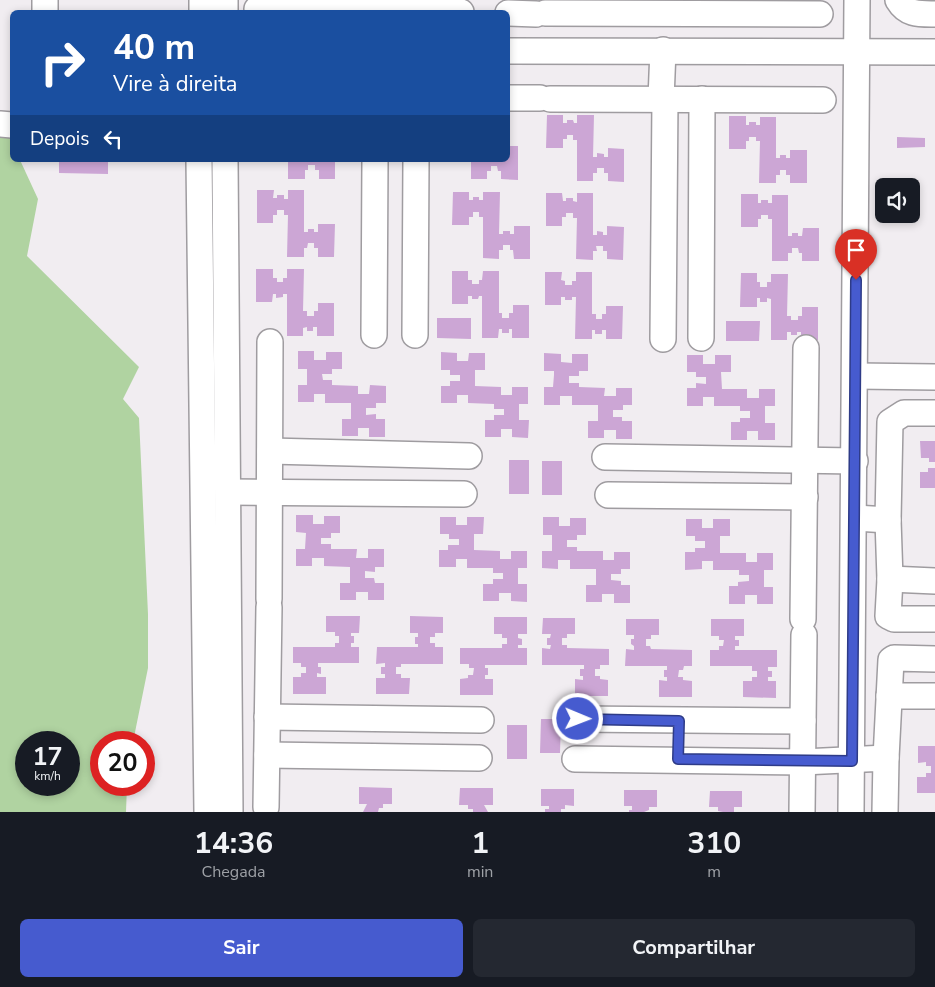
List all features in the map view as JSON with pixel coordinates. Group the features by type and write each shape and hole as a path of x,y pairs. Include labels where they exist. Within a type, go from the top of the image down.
{"street":[{"path":"851,812 855,518 857,0"},
{"path":"898,0 906,10 914,14 935,14"},
{"path":"257,9 415,6 446,10"},
{"path":"510,13 541,14 665,7 705,7 820,14"},
{"path":"510,50 935,52"},
{"path":"663,50 663,338"},
{"path":"510,98 823,100"},
{"path":"701,338 702,99"},
{"path":"199,162 207,812"},
{"path":"225,162 230,812"},
{"path":"374,336 375,162"},
{"path":"414,335 416,162"},
{"path":"266,807 270,342"},
{"path":"802,812 806,348"},
{"path":"856,376 935,377"},
{"path":"935,413 904,413 890,422 888,520 890,578 888,616 894,619 935,619"},
{"path":"270,451 469,456"},
{"path":"380,454 380,492"},
{"path":"605,456 855,461"},
{"path":"695,458 695,496"},
{"path":"229,492 464,494"},
{"path":"608,495 804,497"},
{"path":"855,518 888,520"},
{"path":"890,578 935,581"},
{"path":"885,812 891,660 894,658 935,658"},
{"path":"889,696 935,696"},
{"path":"267,735 368,718 481,720"},
{"path":"367,756 368,718"},
{"path":"578,719 804,721"},
{"path":"678,759 679,721"},
{"path":"230,733 267,735 367,756 479,758"},
{"path":"575,759 803,762 886,758"}],"green space":[{"path":"0,134 8,134 10,138 10,162 21,162 38,199 27,256 139,367 123,399 139,418 148,614 148,668 135,731 90,731 90,796 127,796 126,812 0,812"}],"building":[{"path":"804,0 821,0 821,4 804,4"},
{"path":"547,115 563,115 563,123 567,123 567,120 573,120 574,123 577,123 577,115 594,115 593,157 597,157 597,153 608,157 608,148 624,149 624,182 608,181 608,173 604,173 604,168 597,168 597,173 593,173 593,181 577,181 577,140 573,140 573,135 567,135 567,139 563,139 563,148 546,148"},
{"path":"729,116 746,116 746,125 749,125 749,122 756,122 756,125 760,125 760,117 776,117 776,158 780,158 780,155 786,155 786,158 790,158 790,150 807,150 807,183 790,183 790,175 786,175 786,170 780,170 780,175 776,175 776,183 759,183 760,141 756,141 756,137 749,137 749,141 746,141 746,149 729,149"},
{"path":"897,137 925,138 925,147 897,148"},
{"path":"510,146 518,146 518,180 501,179 501,171 498,171 497,166 491,166 491,171 487,171 487,179 471,179 471,162 510,162"},
{"path":"59,162 108,162 108,174 59,173"},
{"path":"288,162 335,162 335,179 319,179 319,170 315,170 315,165 308,165 308,170 305,170 305,179 288,179"},
{"path":"257,190 274,190 273,198 277,198 277,195 284,195 284,199 288,199 288,190 304,190 304,232 308,232 308,229 314,229 314,232 318,232 318,224 335,224 334,257 318,257 318,248 314,248 314,243 308,243 307,248 304,248 304,257 287,257 288,215 284,215 284,210 277,210 277,215 273,215 273,223 257,223"},
{"path":"453,192 469,192 469,200 473,200 473,197 479,197 479,200 483,200 483,192 500,192 499,234 503,234 503,231 510,231 510,234 514,234 514,226 530,226 530,259 514,259 513,250 510,250 510,245 503,245 503,250 499,250 499,259 483,258 483,217 479,217 479,212 473,212 473,217 469,217 469,225 452,225"},
{"path":"546,193 562,193 563,201 566,201 566,198 573,198 573,201 577,202 577,193 593,193 593,235 597,235 597,231 607,235 607,226 624,227 623,260 607,259 607,251 603,251 603,246 596,246 597,251 593,251 593,260 576,259 577,218 573,218 573,213 566,213 566,217 562,217 562,226 546,226"},
{"path":"741,194 758,194 758,203 761,203 761,200 768,200 768,203 772,203 772,195 788,195 788,236 792,236 792,233 798,233 798,236 802,236 803,228 819,228 819,261 802,261 802,253 799,253 798,248 792,248 792,253 788,253 788,261 772,261 772,219 768,219 768,215 761,215 761,219 758,219 758,227 741,227"},
{"path":"256,269 273,269 273,278 277,278 277,282 283,282 283,278 287,278 287,269 304,269 303,311 307,311 307,316 314,316 314,311 318,311 318,303 334,303 334,336 317,336 317,327 313,327 313,331 307,331 307,327 303,328 303,336 287,336 287,294 276,298 276,294 273,294 272,302 256,302"},
{"path":"452,271 468,271 468,280 472,280 472,284 479,284 479,280 482,280 483,271 499,271 499,313 502,313 502,318 509,318 509,313 513,313 513,305 529,305 529,338 512,338 512,329 509,329 509,333 502,333 502,329 499,329 498,338 482,338 482,296 479,296 478,299 472,299 472,296 468,296 468,304 452,304"},
{"path":"545,272 562,272 561,280 565,281 565,285 572,285 572,281 576,281 576,272 592,272 592,314 596,314 596,319 602,319 602,314 606,314 606,306 623,306 622,339 606,339 606,330 602,330 602,334 595,334 595,330 592,330 592,339 575,339 576,297 572,297 572,300 565,300 565,297 561,297 561,305 545,305"},
{"path":"741,273 757,273 757,282 760,282 760,287 767,287 767,282 771,282 771,274 788,274 787,316 791,316 791,320 798,320 798,316 802,316 802,307 818,307 818,340 801,340 801,332 797,332 797,335 791,335 791,332 787,332 787,340 771,340 771,299 767,298 767,302 760,302 760,298 757,298 757,307 740,307"},
{"path":"437,318 471,318 471,339 437,338"},
{"path":"726,321 760,321 759,341 726,341"},
{"path":"298,351 314,351 314,360 326,360 326,352 342,352 342,369 332,369 332,374 322,374 323,380 332,380 332,385 358,386 358,394 369,394 370,385 386,386 386,403 376,403 376,408 366,408 366,415 376,414 376,419 385,419 385,437 369,437 369,428 358,428 358,436 342,436 342,419 351,419 351,403 325,403 325,394 314,394 314,402 298,402 298,385 307,385 307,369 298,369"},
{"path":"441,352 457,353 457,361 468,361 469,353 485,353 485,370 475,370 475,386 501,387 501,395 512,395 512,387 528,387 528,404 519,404 519,420 529,420 528,438 512,437 512,429 501,429 501,437 485,437 485,420 494,420 494,415 504,415 504,409 494,409 494,404 468,403 468,395 457,395 457,403 441,403 441,386 450,386 450,381 460,381 460,375 450,375 450,370 441,370"},
{"path":"544,353 561,354 561,362 572,363 572,354 588,354 588,371 579,371 579,376 569,376 569,383 579,383 579,387 605,388 604,396 616,396 616,388 632,388 632,405 623,405 623,410 613,410 613,417 622,417 622,421 632,421 632,439 616,439 616,430 604,430 604,438 588,438 588,421 598,421 598,405 572,405 572,396 560,396 560,405 544,405 544,387 553,387 554,371 544,371"},
{"path":"687,355 703,355 703,364 715,364 715,355 731,355 731,372 721,372 722,389 747,389 747,398 759,398 759,389 775,389 775,406 765,406 765,423 775,423 775,440 758,440 758,431 747,431 747,440 731,440 731,422 740,422 740,418 750,418 750,411 740,411 740,406 714,406 714,397 703,397 703,406 687,406 687,388 696,388 696,383 706,384 706,377 696,377 696,372 687,372"},
{"path":"920,441 935,441 935,462 929,462 929,458 921,458"},
{"path":"509,460 529,460 529,494 509,494"},
{"path":"542,461 562,461 562,495 542,495"},
{"path":"928,468 935,468 935,488 920,488 920,472 928,472"},
{"path":"296,515 313,515 313,524 324,524 324,516 340,516 340,533 331,533 331,538 321,538 321,544 331,544 331,549 357,549 356,558 368,558 368,549 384,549 384,567 375,567 375,572 365,571 365,578 374,578 375,583 384,583 384,600 368,600 368,592 356,592 356,600 340,600 340,583 350,583 350,567 324,566 324,558 312,558 312,566 296,566 296,549 305,549 306,533 296,532"},
{"path":"440,517 456,517 456,525 467,525 467,517 484,517 483,534 474,534 474,550 500,551 500,559 511,559 511,551 527,551 527,568 518,568 518,584 527,584 527,602 511,601 511,593 499,593 499,601 483,601 483,584 493,584 493,579 503,579 503,573 493,573 493,568 467,568 467,559 456,559 456,567 439,567 439,550 448,550 448,545 459,545 459,539 449,539 449,534 440,534"},
{"path":"543,517 559,517 559,526 570,526 570,518 586,518 586,535 577,535 577,540 567,540 567,547 577,547 577,551 603,551 603,560 614,560 614,552 630,552 630,569 621,569 621,574 611,574 611,580 621,581 621,585 630,585 630,603 614,603 614,594 602,594 602,602 586,602 586,585 596,585 596,569 570,569 570,560 558,560 558,569 542,568 542,551 552,551 552,535 543,535"},
{"path":"686,519 702,519 702,528 713,528 713,519 730,519 730,536 720,536 720,553 746,553 746,562 757,562 757,553 773,553 773,570 764,570 764,587 773,587 773,604 757,604 757,595 745,595 745,604 729,604 729,586 738,586 738,582 749,581 749,575 739,575 739,570 713,570 713,561 702,561 702,569 685,570 685,552 695,552 695,548 705,548 705,541 695,541 695,536 686,536"},
{"path":"326,616 360,616 359,633 351,633 351,636 354,636 354,643 351,643 351,647 359,647 359,663 318,663 318,667 321,667 321,674 317,673 317,677 326,677 326,694 293,694 293,677 301,677 301,673 306,673 306,667 301,667 301,663 293,663 293,647 335,647 335,643 339,643 339,636 335,636 335,632 326,632"},
{"path":"410,616 443,617 443,633 435,633 435,637 430,637 430,643 435,643 435,647 443,647 443,664 401,664 401,667 396,667 396,674 401,674 401,678 410,678 409,694 376,694 376,678 385,678 385,674 381,674 381,667 385,667 385,663 376,664 377,647 418,647 418,644 415,644 415,637 418,637 418,633 410,633"},
{"path":"494,617 527,617 527,634 518,634 518,638 522,639 522,645 518,645 518,648 527,648 527,665 485,665 485,668 488,668 488,675 485,675 485,679 493,679 493,695 460,695 460,679 473,675 474,668 469,668 469,664 460,664 460,648 502,648 502,644 507,644 507,638 502,638 502,634 494,634"},
{"path":"543,618 575,618 575,634 567,634 567,638 562,638 562,645 567,645 567,648 609,649 609,665 600,665 600,669 595,669 595,676 608,680 608,696 575,696 575,679 583,680 583,676 580,676 580,669 584,669 584,665 542,665 542,648 550,649 551,645 547,645 547,638 550,638 551,634 542,634"},
{"path":"626,619 659,619 659,635 651,635 651,639 646,639 646,646 650,646 651,649 692,650 692,666 684,666 683,670 679,670 678,677 683,677 683,680 692,681 692,697 659,697 659,680 667,681 667,677 664,677 664,670 667,670 667,666 625,666 626,649 634,650 631,639 634,639 634,635 626,635"},
{"path":"711,619 744,619 744,636 735,636 735,640 739,640 739,646 735,646 735,650 777,650 777,667 768,667 768,671 772,671 772,677 768,677 768,681 776,681 776,698 743,697 743,681 752,681 752,677 757,677 757,671 752,671 752,666 710,666 710,650 719,650 719,646 723,646 724,640 719,640 719,636 711,636"},
{"path":"541,719 561,719 560,753 540,753"},
{"path":"507,725 527,725 527,759 507,759"},
{"path":"918,746 935,746 935,793 917,793 917,777 926,777 926,773 931,773 931,766 926,766 926,762 918,763"},
{"path":"359,787 392,788 392,804 383,804 383,808 379,808 378,812 363,812 367,804 359,804"},
{"path":"460,788 493,788 493,805 484,805 488,812 473,812 473,809 468,809 468,805 459,805"},
{"path":"541,789 574,789 574,806 565,805 565,809 561,809 561,812 545,812 545,809 549,809 549,806 541,806"},
{"path":"624,790 657,790 657,807 649,807 649,810 644,812 629,812 629,810 632,810 632,806 624,806"},
{"path":"710,791 742,791 742,807 734,807 734,812 723,812 718,811 718,807 709,807"}],"route":[{"path":"578,719 679,721 678,759 803,762 852,761 856,280"}]}
